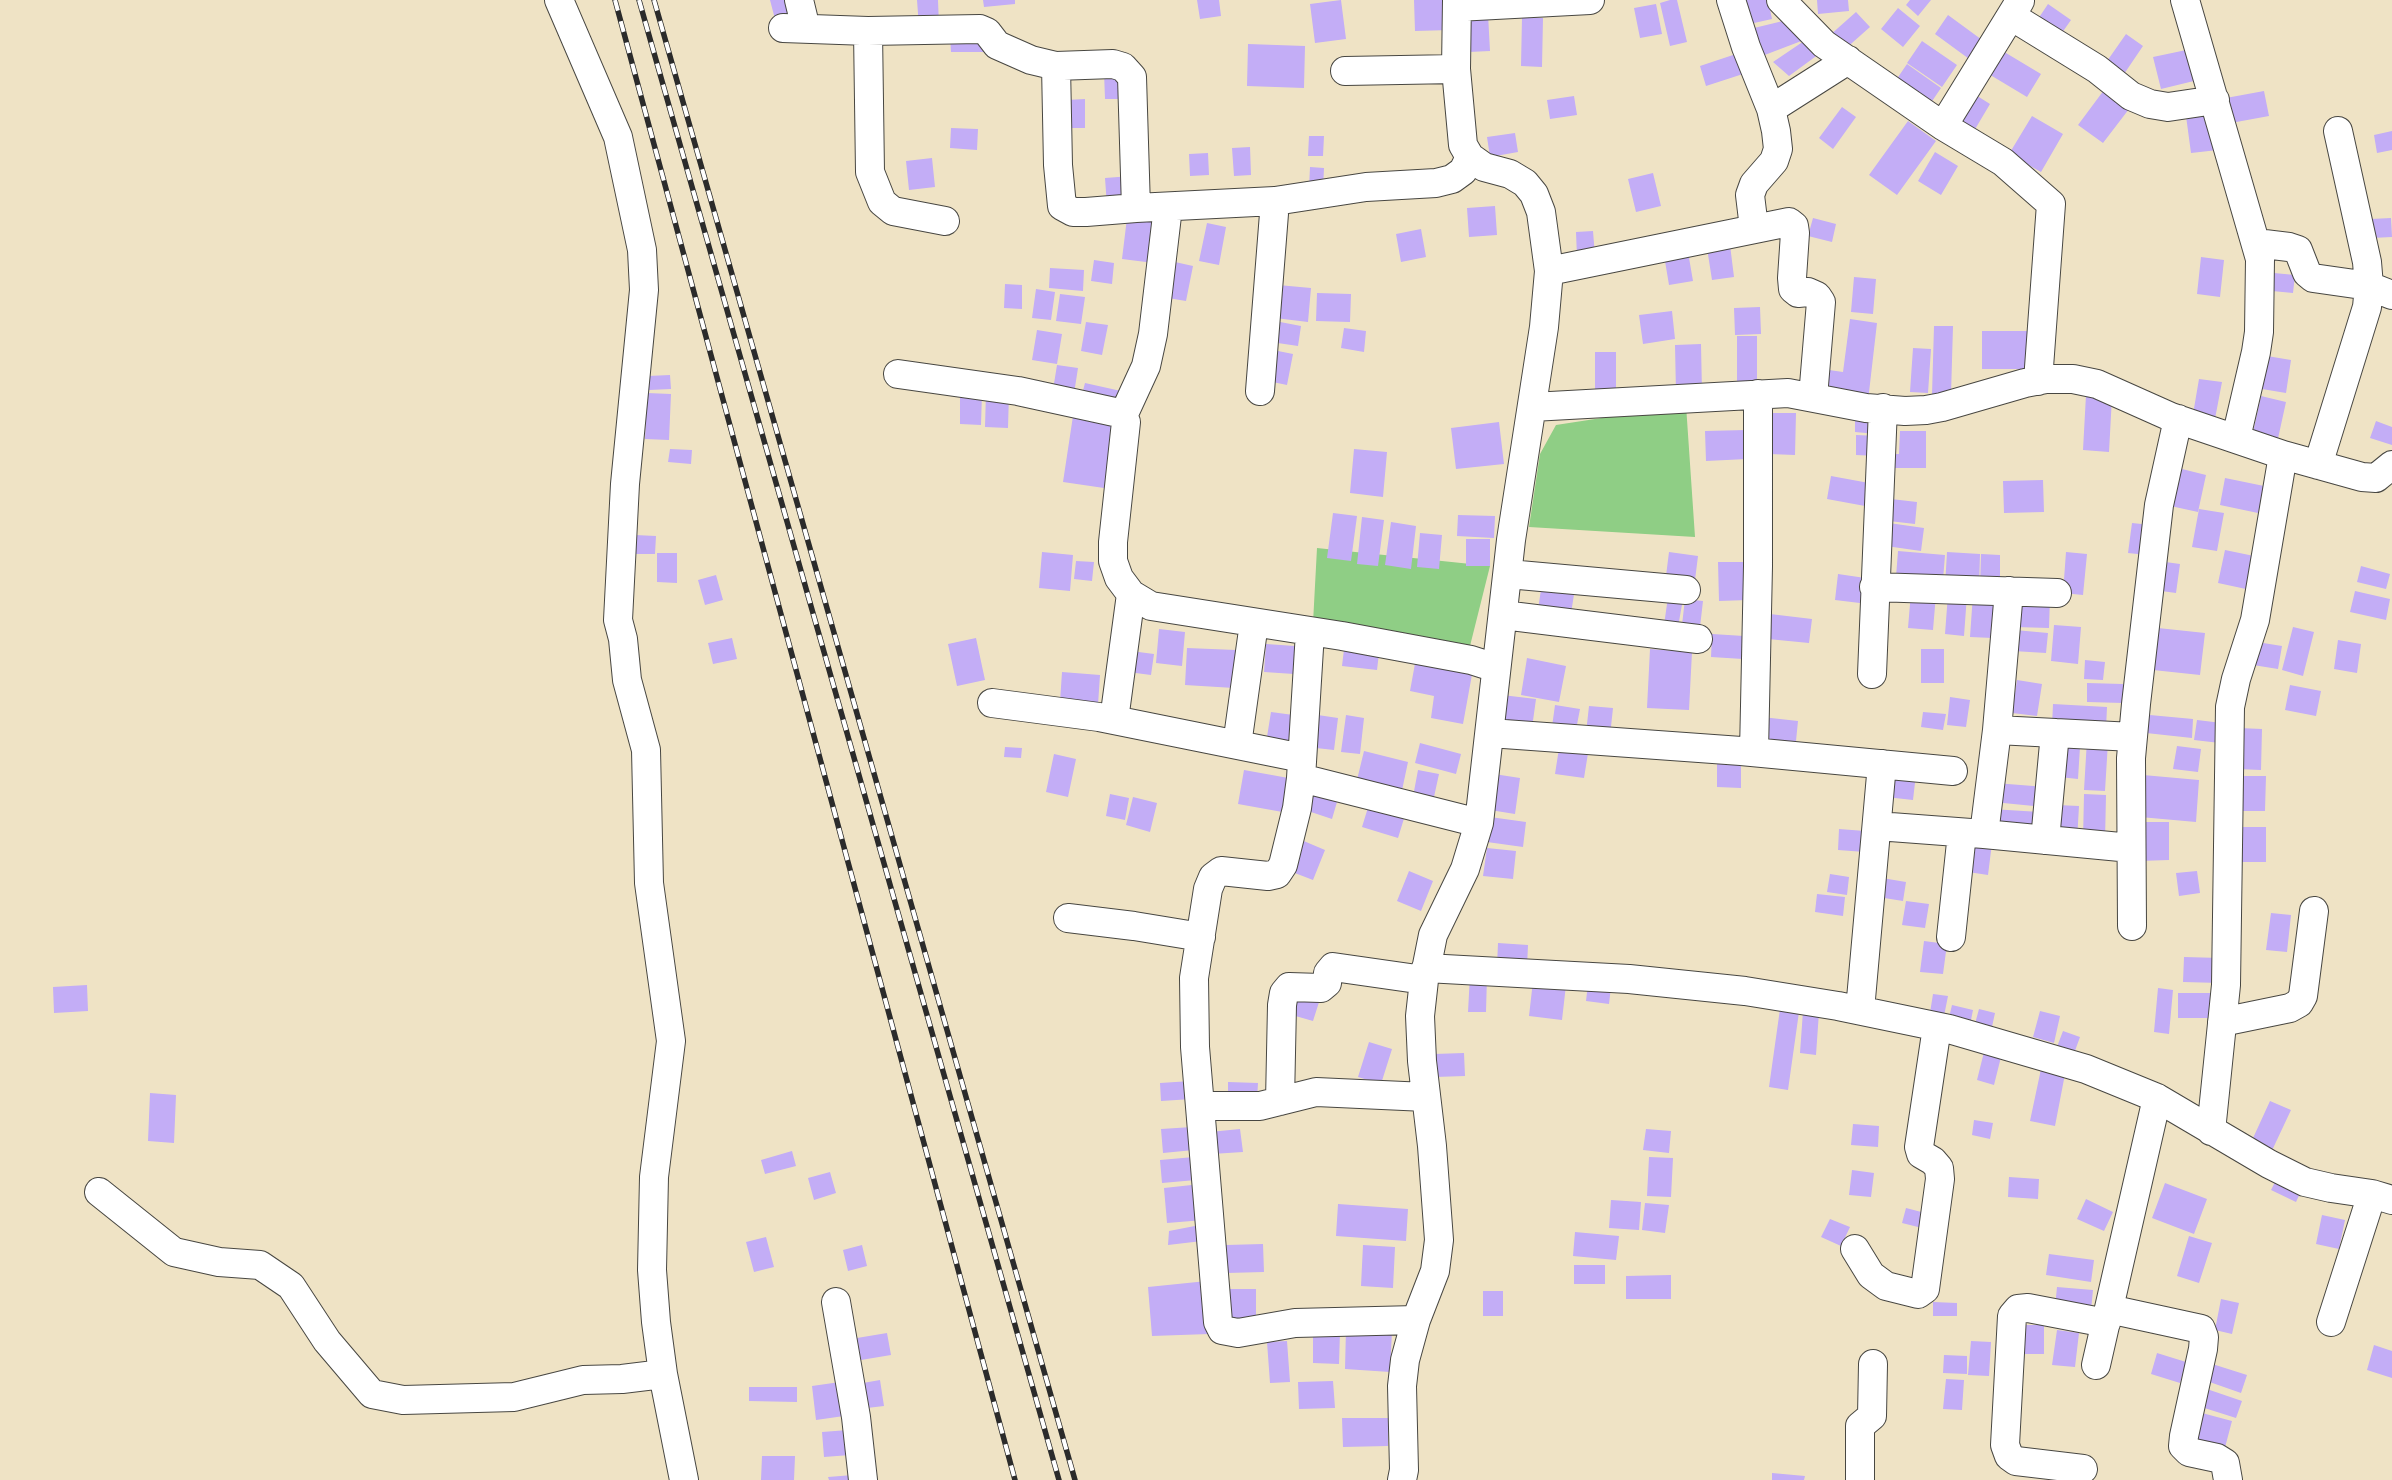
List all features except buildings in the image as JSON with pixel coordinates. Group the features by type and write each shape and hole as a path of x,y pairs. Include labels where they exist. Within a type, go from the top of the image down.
{"street":[{"path":"559,0 618,137 642,250 644,290 625,484 618,620 623,639 628,688 646,750 649,884 672,1040 654,1177 652,1222 656,1322 663,1374 684,1480"},
{"path":"799,0 794,28 868,31 980,29 987,32 997,45 1031,60 1056,66 1113,64 1128,71 1132,78 1136,208"},
{"path":"1402,1480 1404,1470 1402,1386 1405,1360 1416,1320 1436,1272 1439,1240 1422,1061 1420,1016 1425,974 1434,935 1466,868 1479,823 1502,615 1544,327 1549,271 1542,220 1534,194 1525,183 1510,174 1484,167 1470,157 1464,145 1456,69 1457,4 1590,0"},
{"path":"1731,0 1746,46 1771,109 1778,149 1774,161 1754,184 1750,195 1754,228"},
{"path":"1781,0 1824,44 1943,126 2003,162 2051,204 2038,381"},
{"path":"2184,0 2215,100 2260,259 2259,332 2236,438"},
{"path":"1943,126 2016,8 2131,96 2150,104 2168,107 2215,100"},
{"path":"868,31 870,172 876,188 882,202 893,211 945,221"},
{"path":"1771,109 1848,60"},
{"path":"1056,66 1058,165 1062,206 1073,212 1275,202 1366,187 1436,183 1452,179 1463,171 1470,157"},
{"path":"1345,72 1456,69"},
{"path":"2338,131 2367,262 2381,291"},
{"path":"1260,391 1275,202"},
{"path":"1123,416 1141,379 1153,334 1168,207"},
{"path":"1549,271 1789,222 1794,226 1793,288 1798,293 1808,292 1817,296 1821,302 1812,397"},
{"path":"2256,243 2290,246 2298,250 2307,273 2314,278 2381,291"},
{"path":"2318,465 2368,307 2381,291"},
{"path":"898,374 1018,391 1119,413 1123,416 1126,422 1113,542 1113,561 1119,578 1131,594 1151,606 1342,636 1471,660 1496,668"},
{"path":"1532,407 1788,393 1866,408 1905,411 1942,408 2038,381 2073,380 2097,384 2166,415 2283,456 2362,477 2386,475"},
{"path":"1754,752 1758,566 1758,394"},
{"path":"1872,674 1874,587 1883,408"},
{"path":"2132,926 2133,737 2158,514 2166,415"},
{"path":"2212,1131 2226,985 2230,707 2236,679 2255,620 2283,456"},
{"path":"1508,574 1686,590"},
{"path":"1874,587 2057,593"},
{"path":"1951,937 1997,730 2009,591"},
{"path":"1114,720 1131,594"},
{"path":"1502,615 1698,639"},
{"path":"1237,745 1254,623"},
{"path":"1310,632 1302,768 1297,808 1283,865 1277,874 1253,876 1238,871 1221,871 1213,877 1208,889 1194,978 1193,1026 1218,1322 1222,1330 1238,1333 1295,1323 1416,1320"},
{"path":"992,703 1114,720 1237,745 1302,768 1479,823"},
{"path":"1997,730 2133,737"},
{"path":"1490,733 1754,752 1953,771"},
{"path":"2045,840 2055,733"},
{"path":"1860,1010 1882,764"},
{"path":"1877,826 2131,848"},
{"path":"2222,1022 2290,1008 2299,1003 2303,996 2314,911"},
{"path":"1068,918 1201,937"},
{"path":"1280,1101 1282,1005 1284,993 1289,987 1321,988 1327,983 1328,972 1333,968 1340,967 1425,974 1491,970 1691,985 1745,991 1860,1010 1937,1026 2086,1069 2157,1098 2212,1131 2305,1182 2382,1197 2331,1322"},
{"path":"1855,1249 1872,1275 1886,1286 1918,1294 1925,1289 1940,1179 1939,1168 1933,1161 1921,1154 1918,1147 1937,1026"},
{"path":"1201,1106 1260,1106 1316,1092 1426,1097"},
{"path":"2096,1365 2157,1098"},
{"path":"99,1192 174,1252 219,1262 260,1265 291,1286 327,1341 372,1394 403,1400 514,1396 583,1380 622,1379 663,1374"},
{"path":"836,1302 856,1417 863,1480"},
{"path":"2083,1469 2016,1461 2009,1456 2006,1445 2012,1316 2018,1309 2028,1308 2108,1316 2202,1329 2204,1337 2203,1349 2183,1446 2189,1452 2217,1458 2225,1463 2228,1480"},
{"path":"1860,1480 1860,1426 1872,1416 1873,1364"}],"green space":[{"path":"1686,405 1695,537 1529,527 1540,454 1556,425"},
{"path":"1317,548 1490,566 1470,646 1313,623"}],"railway":[{"path":"615,0 1015,1480"},
{"path":"639,0 1059,1480"},
{"path":"654,0 1075,1480"}]}
